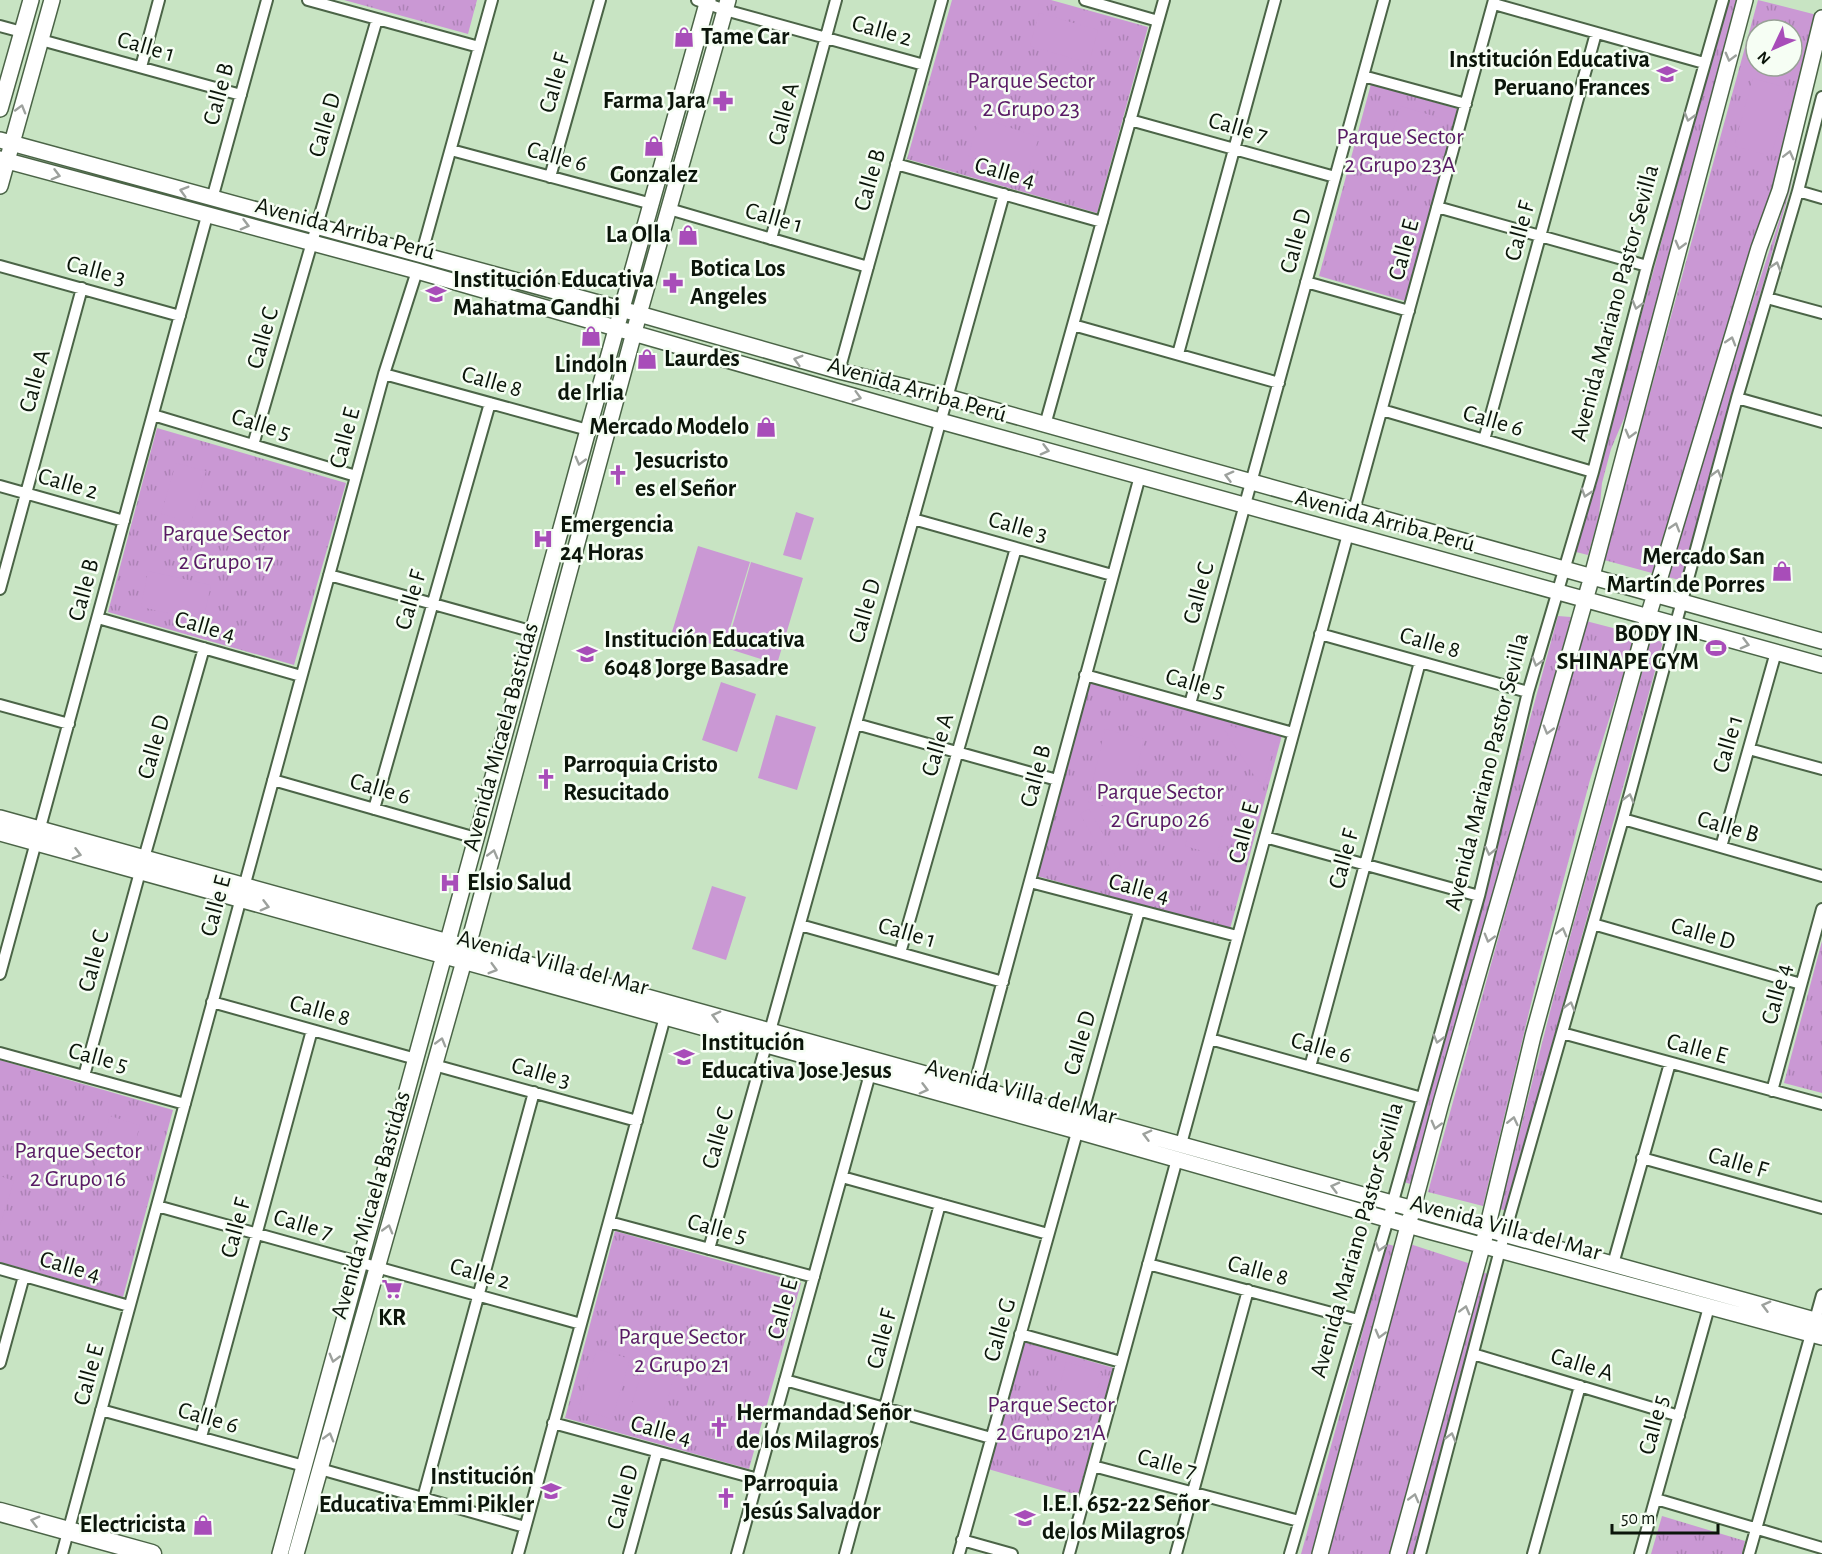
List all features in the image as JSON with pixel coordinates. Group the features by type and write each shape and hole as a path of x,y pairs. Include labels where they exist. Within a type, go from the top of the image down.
{"main road":[{"path":"0,1512 152,1554"}],"street":[{"path":"0,109 31,0"},
{"path":"0,186 6,141 41,40 52,0"},
{"path":"141,67 159,0"},
{"name":"Calle B","path":"212,199 267,0"},
{"path":"308,0 479,47"},
{"path":"421,256 492,0"},
{"name":"Calle F","path":"550,177 600,0"},
{"name":"Calle A","path":"771,239 836,0"},
{"name":"Calle B","path":"839,371 942,0"},
{"path":"1085,0 1158,21"},
{"path":"1045,425 1164,0"},
{"path":"1178,354 1275,0"},
{"name":"Calle D","path":"1248,493 1384,0"},
{"name":"Avenida Mariano Pastor Sevilla","path":"1290,1554 1393,1203 1479,896 1528,692 1593,472 1647,266 1723,0"},
{"name":"Avenida Mariano Pastor Sevilla","path":"1320,1554 1441,1103 1592,576 1745,0"},
{"path":"704,1 727,5"},
{"name":"Avenida Micaela Bastidas","path":"296,1554 320,1469 416,1059 652,204 704,1"},
{"path":"1494,2 1704,63"},
{"name":"Calle E","path":"1354,510 1494,2"},
{"name":"Calle 2","path":"727,5 826,38 924,65"},
{"name":"Avenida Micaela Bastidas","path":"280,1554 304,1466 434,1065 639,314 727,5"},
{"path":"1398,1554 1483,1246 1533,1036 1648,617 1759,248 1780,190 1822,18"},
{"name":"Calle D","path":"312,243 378,19"},
{"path":"0,26 22,32"},
{"name":"Calle F","path":"1484,440 1596,33"},
{"name":"Calle 1","path":"41,40 241,95"},
{"path":"1363,76 1466,104"},
{"path":"1420,1554 1500,1250 1623,819 1737,398 1798,191 1822,97"},
{"name":"Calle 7","path":"1130,120 1335,177"},
{"name":"Avenida Arriba Perú","path":"6,141 839,371 947,397 1045,425 1248,493 1348,534 1822,665"},
{"name":"Calle 6","path":"451,150 652,204"},
{"name":"Avenida Arriba Perú","path":"3,160 417,271 1140,476 1354,510 1822,641"},
{"name":"Calle 4","path":"896,164 1102,222"},
{"path":"1798,191 1822,198"},
{"name":"Calle D","path":"768,1038 1004,194"},
{"path":"1437,207 1647,266"},
{"name":"Calle 1","path":"669,209 868,267"},
{"name":"Calle B","path":"0,974 4,944 38,836 207,216"},
{"name":"Calle C","path":"253,445 312,243"},
{"name":"Calle 3","path":"0,266 180,316"},
{"name":"Calle E","path":"62,1554 384,374 417,271"},
{"path":"1306,282 1409,311"},
{"name":"Calle A","path":"0,589 82,288"},
{"path":"1767,298 1822,313"},
{"path":"1073,325 1279,383"},
{"name":"Calle 8","path":"384,374 588,430"},
{"path":"1737,398 1822,422"},
{"name":"Calle F","path":"374,809 490,403"},
{"name":"Calle 6","path":"1382,410 1593,472"},
{"name":"Calle 5","path":"153,415 356,476"},
{"name":"Calle B","path":"974,1087 1140,476"},
{"name":"Calle 2","path":"0,486 124,521"},
{"name":"Calle C","path":"1190,704 1248,493"},
{"name":"Calle 3","path":"913,519 1112,575"},
{"name":"Calle E","path":"1069,1554 1348,534"},
{"name":"Calle A","path":"900,953 1016,548"},
{"path":"329,574 534,632"},
{"name":"Calle 4","path":"98,618 302,676"},
{"name":"Calle 8","path":"1320,634 1528,692"},
{"name":"Calle D","path":"142,865 204,648"},
{"name":"Calle 1","path":"1721,847 1776,652"},
{"name":"Calle F","path":"1310,1067 1420,662"},
{"name":"Calle 5","path":"1085,675 1293,733"},
{"path":"0,705 69,724"},
{"path":"856,723 1057,780"},
{"path":"1749,749 1822,770"},
{"name":"Calle 6","path":"273,780 476,838"},
{"name":"Avenida Villa del Mar","path":"0,818 38,836 768,1038 870,1074 1079,1124 1179,1152 1388,1219 1709,1307 1817,1328"},
{"name":"Calle B","path":"1623,819 1822,876"},
{"name":"Avenida Villa del Mar","path":"0,833 38,836"},
{"path":"1265,837 1479,896"},
{"name":"Calle C","path":"84,1076 142,865"},
{"name":"Calle 4","path":"1029,882 1238,936"},
{"name":"Calle 4","path":"1772,1091 1822,909"},
{"name":"Calle D","path":"1079,1124 1139,911"},
{"name":"Calle D","path":"1593,924 1801,984"},
{"name":"Calle 1","path":"800,925 1003,982"},
{"name":"Avenida Villa del Mar","path":"465,954 665,1017 768,1038 974,1087 1079,1124"},
{"name":"Calle 8","path":"212,1002 416,1059"},
{"path":"518,1554 665,1017"},
{"name":"Calle F","path":"201,1437 312,1030"},
{"name":"Calle E","path":"1562,1033 1822,1104"},
{"name":"Calle C","path":"709,1249 768,1038"},
{"name":"Calle 6","path":"1210,1039 1422,1098"},
{"name":"Calle 5","path":"0,1053 185,1104"},
{"path":"1613,1264 1670,1063"},
{"name":"Calle 3","path":"434,1065 637,1121"},
{"name":"Calle E","path":"737,1554 870,1074"},
{"path":"423,1498 534,1092"},
{"name":"Calle G","path":"959,1554 1079,1124"},
{"name":"Avenida Villa del Mar","path":"1179,1152 1393,1203 1613,1264 1817,1328"},
{"name":"Calle F","path":"1642,1158 1822,1208"},
{"path":"842,1177 1048,1234"},
{"name":"Calle F","path":"845,1554 940,1204"},
{"name":"Calle 7","path":"157,1206 368,1265"},
{"name":"Calle 5","path":"609,1222 814,1277"},
{"name":"Calle 8","path":"1148,1264 1358,1320"},
{"name":"Calle 2","path":"368,1265 581,1324"},
{"name":"Calle 4","path":"0,1269 129,1305"},
{"path":"0,1363 24,1276"},
{"path":"1176,1554 1248,1290"},
{"path":"1749,1554 1817,1328 1822,1295"},
{"name":"Calle 5","path":"1640,1554 1709,1307"},
{"path":"1020,1334 1121,1362"},
{"name":"Calle A","path":"1473,1354 1679,1416"},
{"path":"785,1380 991,1438"},
{"path":"1533,1554 1580,1386"},
{"name":"Calle 6","path":"101,1410 304,1466"},
{"name":"Calle 4","path":"554,1423 758,1479"},
{"name":"Calle D","path":"629,1554 657,1452"},
{"name":"Calle 7","path":"1093,1466 1299,1521"},
{"path":"320,1469 525,1527"},
{"path":"1656,1499 1822,1548"},
{"path":"962,1540 1012,1554"}],"green space":[{"path":"344,0 477,0 468,34"},
{"name":"Parque Sector 2 Grupo 23","path":"952,0 1051,0 1148,27 1097,213 907,159"},
{"path":"1728,0 1740,0 1628,409 1611,449 1602,483 1599,516 1588,555 1576,552"},
{"path":"1758,0 1817,15 1804,67 1804,18 1753,18"},
{"path":"1039,13 1098,30 1089,63 1030,46"},
{"path":"1744,51 1744,78 1801,78 1774,187 1759,227 1652,573 1604,560"},
{"path":"1753,78 1790,89 1771,156 1734,146"},
{"name":"Parque Sector 2 Grupo 23A","path":"1371,84 1458,109 1405,301 1319,276"},
{"path":"1401,106 1440,118 1421,179 1382,167"},
{"path":"980,118 1039,137 1027,175 968,156"},
{"path":"1794,175 1739,369 1683,581 1668,577 1731,368"},
{"name":"Parque Sector 2 Grupo 17","path":"157,428 346,483 294,665 108,612"},
{"path":"176,463 206,471 191,523 161,514"},
{"path":"796,512 814,518 801,560 783,555"},
{"path":"698,546 750,562 724,648 672,632"},
{"path":"751,562 803,578 777,664 726,648"},
{"path":"148,571 211,585 203,621 141,607"},
{"path":"1558,616 1571,617 1413,1185 1404,1182"},
{"path":"1586,621 1636,634 1590,780 1535,987 1483,1206 1428,1192"},
{"path":"1651,639 1663,642 1506,1211 1500,1209 1554,996"},
{"path":"721,682 756,694 737,752 702,740"},
{"name":"Parque Sector 2 Grupo 26","path":"1090,682 1282,735 1230,929 1037,876"},
{"path":"776,715 816,727 797,790 758,778"},
{"path":"1220,723 1276,739 1263,789"},
{"path":"1105,729 1144,739 1127,811 1088,802"},
{"path":"1201,787 1233,796 1217,855 1185,846"},
{"path":"1089,809 1121,866 1112,871 1080,814"},
{"path":"712,886 746,897 726,960 692,949"},
{"path":"1822,941 1822,1093 1784,1083"},
{"name":"Parque Sector 2 Grupo 16","path":"0,1060 173,1110 123,1297 0,1262"},
{"path":"110,1116 140,1125 125,1178 94,1169"},
{"path":"0,1176 14,1181 0,1225"},
{"name":"Parque Sector 2 Grupo 21","path":"615,1231 801,1283 749,1469 565,1418"},
{"path":"1387,1244 1398,1247 1312,1554 1301,1554"},
{"path":"1410,1244 1471,1264 1391,1554 1325,1554"},
{"path":"1484,1273 1491,1274 1414,1554 1406,1554"},
{"name":"Parque Sector 2 Grupo 21A","path":"1024,1342 1114,1368 1078,1495 988,1469"},
{"path":"597,1349 630,1359 612,1419 578,1409"},
{"path":"645,1362 676,1372 659,1425 628,1416"},
{"path":"1066,1362 1102,1373 1085,1435 1049,1425"},
{"path":"1662,1516 1745,1541 1742,1554 1651,1554"}],"place":[{"name":"Tame Car","path":"684,37"},
{"name":"Institución Educativa Peruano Frances","path":"1667,74"},
{"name":"Farma Jara","path":"723,101"},
{"name":"Gonzalez","path":"654,146"},
{"name":"La Olla","path":"688,235"},
{"name":"Botica Los Angeles","path":"673,283"},
{"name":"Institución Educativa Mahatma Gandhi","path":"436,294"},
{"name":"Lindoln de Irlia","path":"591,336"},
{"name":"Laurdes","path":"647,359"},
{"name":"Mercado Modelo","path":"766,427"},
{"name":"Jesucristo es el Señor","path":"618,475"},
{"name":"Emergencia 24 Horas","path":"543,539"},
{"name":"Mercado San Martín de Porres","path":"1782,571"},
{"name":"BODY IN SHINAPE GYM","path":"1716,648"},
{"name":"Institución Educativa 6048 Jorge Basadre","path":"587,654"},
{"name":"Parroquia Cristo Resucitado","path":"546,779"},
{"name":"Elsio Salud","path":"450,883"},
{"name":"Institución Educativa Jose Jesus","path":"684,1057"},
{"name":"KR","path":"392,1289"},
{"name":"Hermandad Señor de los Milagros","path":"719,1427"},
{"name":"Institución Educativa Emmi Pikler","path":"551,1491"},
{"name":"Parroquia Jesús Salvador","path":"726,1498"},
{"name":"I.E.I. 652-22 Señor de los Milagros","path":"1025,1518"},
{"name":"Electricista","path":"203,1525"}]}
